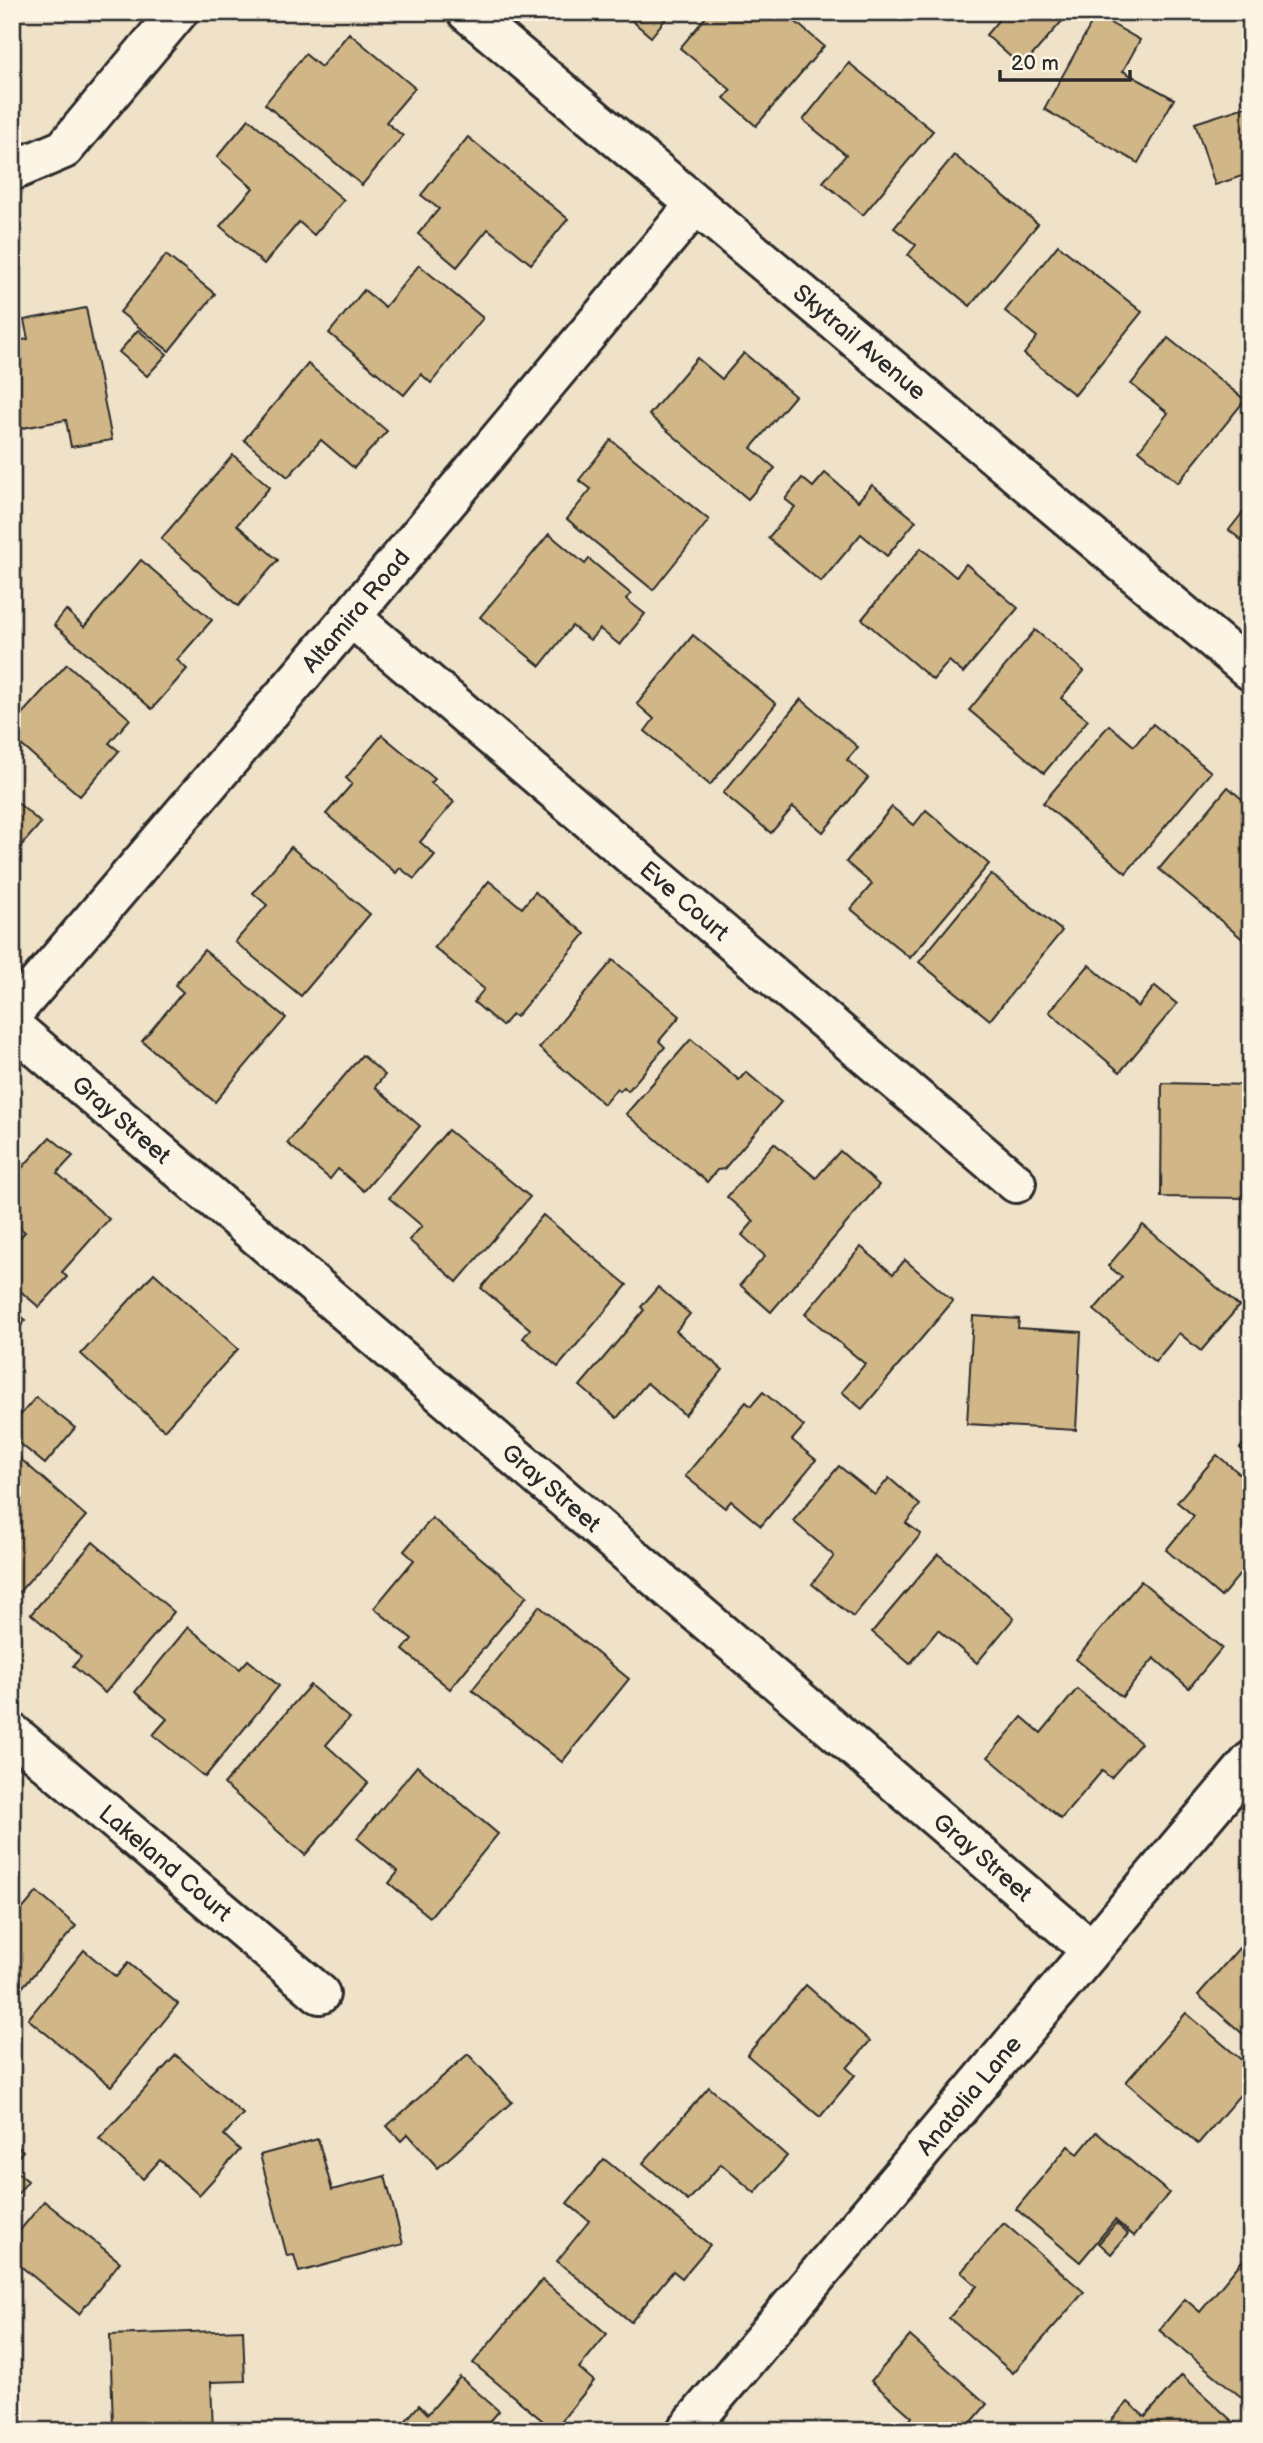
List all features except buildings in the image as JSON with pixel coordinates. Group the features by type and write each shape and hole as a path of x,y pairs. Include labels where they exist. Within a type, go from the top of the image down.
{"street":[{"path":"12,171 64,149 178,12"},
{"name":"Skytrail Avenue","path":"467,12 1251,671"},
{"name":"Altamira Road","path":"12,1014 351,617 695,205"},
{"name":"Eve Court","path":"351,617 1016,1183"},
{"name":"Gray Street","path":"12,1026 1091,1950"},
{"name":"Lakeland Court","path":"12,1733 320,1994"},
{"name":"Anatolia Lane","path":"686,2431 1251,1760"}]}
